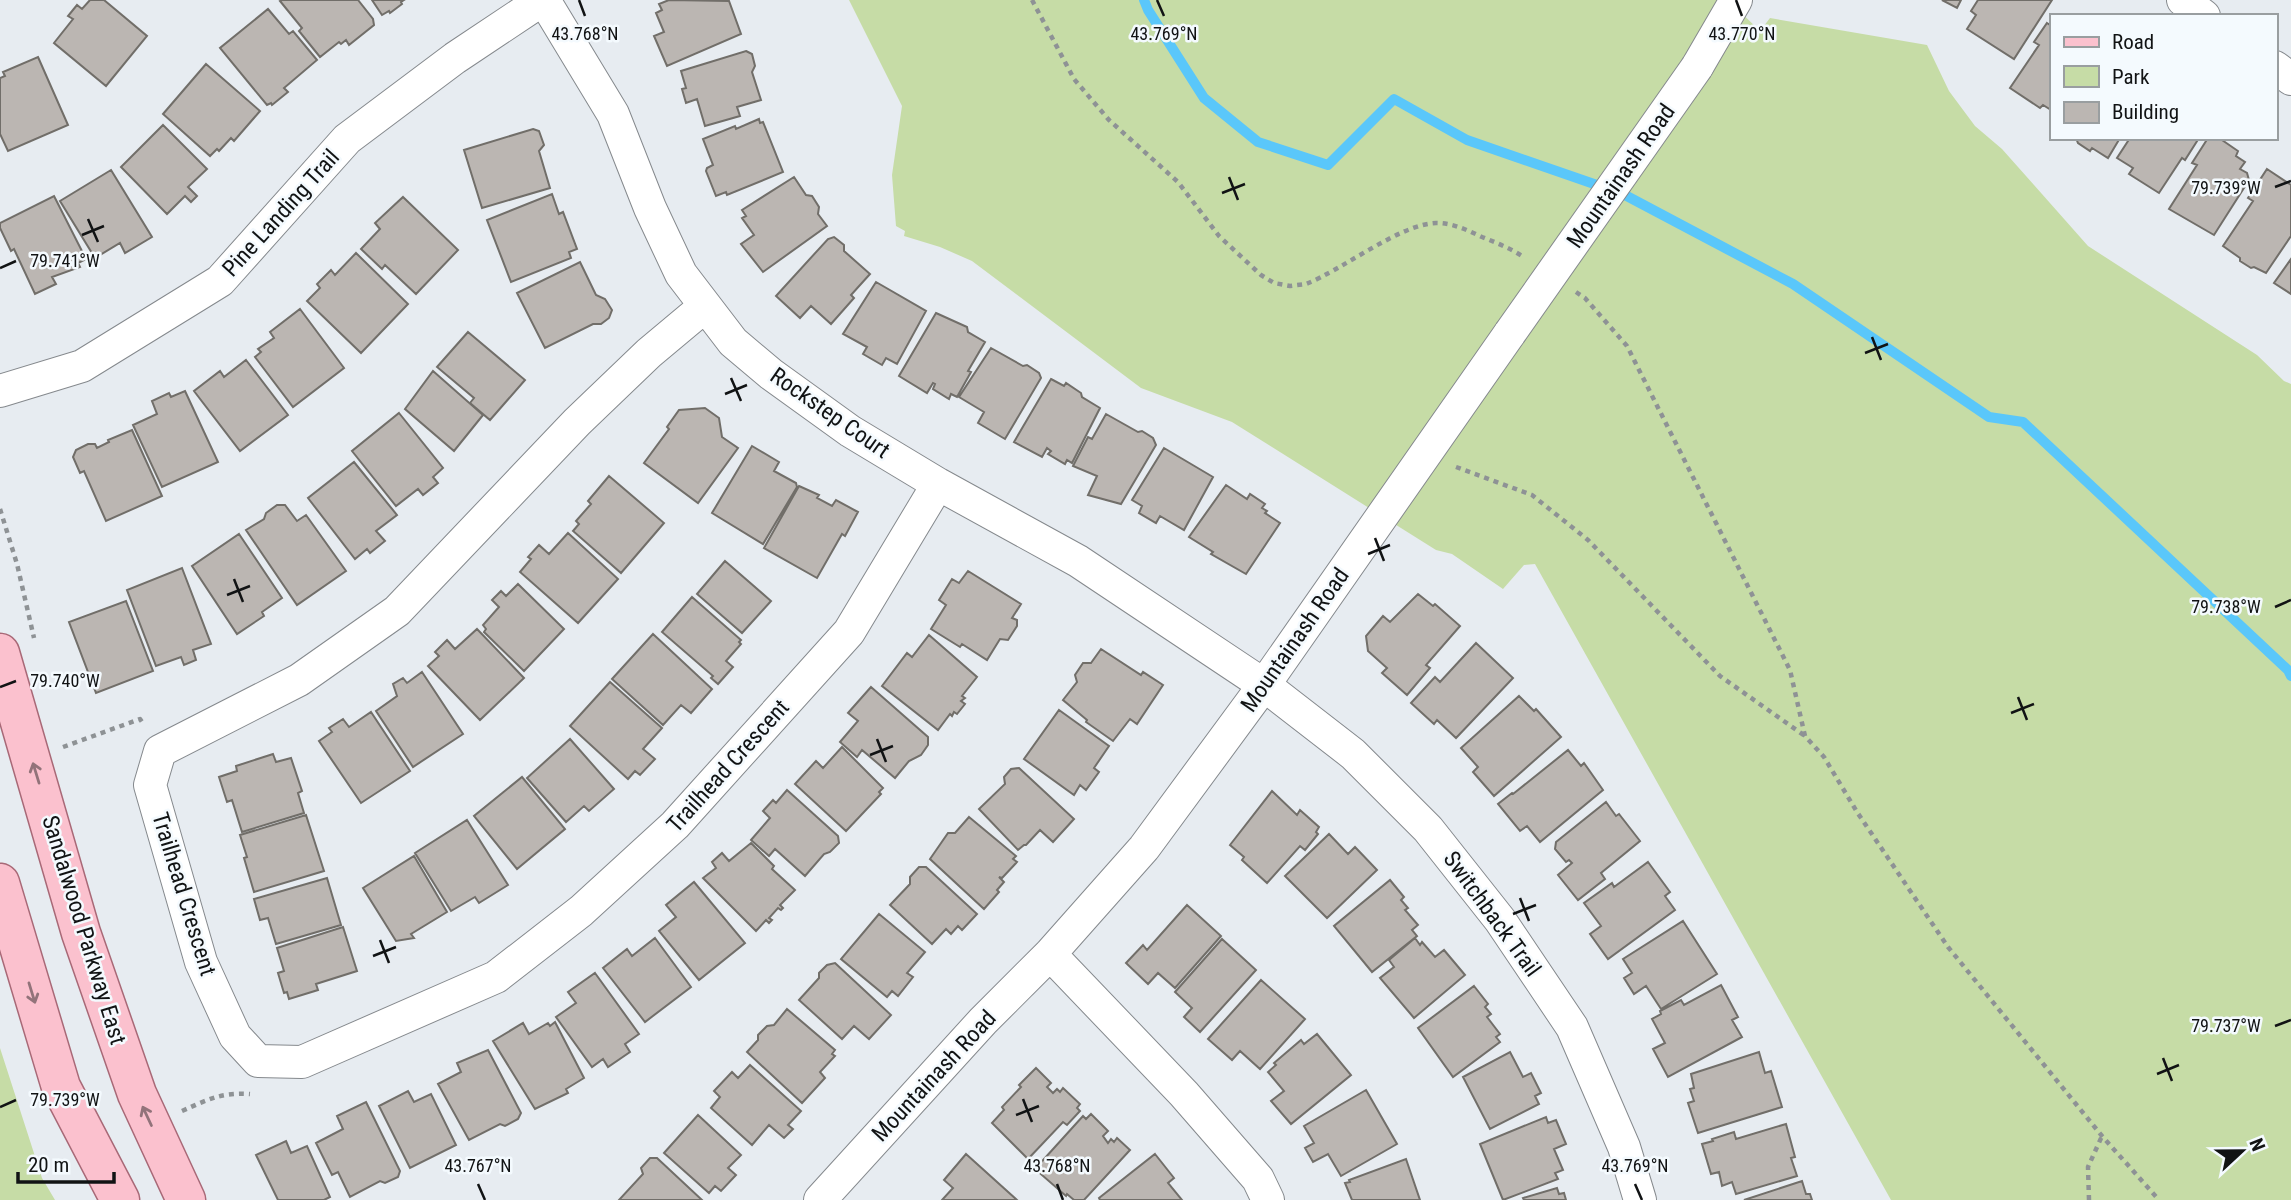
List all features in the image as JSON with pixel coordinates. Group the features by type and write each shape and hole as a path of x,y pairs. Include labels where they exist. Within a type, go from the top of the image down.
{"main road":[{"name":"Sandalwood Parkway East","path":"0,653 85,946 137,1094 186,1200"},
{"path":"0,883 61,1087 120,1200"}],"street":[{"name":"Rockstep Court","path":"543,0 613,114 675,263 704,307 733,342 771,374 850,431 938,484 1079,561 1264,685"},
{"name":"Pine Landing Trail","path":"0,391 82,366 220,281 347,139 455,58 543,0"},
{"name":"Mountainash Road","path":"820,1200 984,1021 1050,954 1144,848 1264,685 1697,67 1736,0"},
{"path":"2183,0 2201,14"},
{"path":"160,751 299,680 397,611 577,422 649,353 704,307"},
{"name":"Trailhead Crescent","path":"160,751 150,785 201,962 235,1037 258,1061 302,1062 496,977 581,911 675,825 849,632 938,484"},
{"name":"Switchback Trail","path":"1264,685 1353,754 1419,820 1500,920 1572,1027 1624,1147 1640,1200"},
{"path":"1050,954 1184,1094 1258,1179 1268,1200"}],"path":[{"path":"1032,0 1074,79 1100,109 1178,182 1219,236 1261,275 1274,283 1290,286 1306,284 1417,226 1436,223 1455,225 1513,250 1534,264"},
{"path":"1574,291 1585,298 1627,346 1790,670 1805,736"},
{"path":"1424,456 1532,495 1588,540 1720,676 1805,736 1824,757 1857,812 1948,947 2102,1136 2159,1200"},
{"path":"59,748 141,719 160,751"},
{"path":"175,1115 213,1097 229,1093 258,1095 258,1061"},
{"path":"2089,1200 2088,1167 2102,1136"}],"green space":[{"path":"849,0 1728,0 1760,31 1770,18 1927,45 1949,91 1975,126 2002,149 2088,246 2257,355 2284,381 2291,384 2291,1200 1891,1200 1535,564 1524,565 1503,589 1452,554 1436,550 1232,422 1141,388 972,261 904,236 905,231 896,226 892,175 902,106"},
{"path":"0,1048 42,1178 55,1200 0,1200"}],"building":[{"path":"90,0 104,0 147,36 106,86 54,43 73,19 68,16 77,5 82,9"},
{"path":"358,0 373,19 374,25 349,45 346,40 341,44 339,42 320,57 299,31 302,28 280,1"},
{"path":"372,0 404,0 390,13 389,11 382,15"},
{"path":"669,0 729,1 741,34 667,66 654,36 664,32 656,13 662,10 659,4"},
{"path":"1942,0 1961,0 1957,8"},
{"path":"1978,0 2052,0 2014,59 1967,29 1976,15 1971,11"},
{"path":"268,9 289,34 293,31 317,60 284,88 288,92 272,105 267,105 220,48"},
{"path":"2047,23 2050,25 2050,109 2043,105 2040,108 2010,88 2039,45 2034,42"},
{"path":"746,51 752,54 755,66 752,72 761,100 737,107 740,116 705,126 697,99 686,103 682,89 686,88 681,71"},
{"path":"38,57 68,125 8,151 0,134 0,78 5,76 3,72"},
{"path":"206,64 260,111 234,141 231,138 210,156 163,114"},
{"path":"759,119 760,123 763,122 783,172 727,195 726,192 716,196 706,171 713,165 703,139"},
{"path":"163,125 207,169 188,187 197,196 191,202 185,196 167,214 121,167"},
{"path":"533,129 539,131 544,145 539,151 550,188 482,208 464,150"},
{"path":"2077,140 2119,140 2108,158"},
{"path":"2129,140 2198,140 2159,193 2129,174 2133,168 2117,158"},
{"path":"2207,140 2222,140 2238,151 2236,156 2245,162 2240,169 2247,173 2249,180 2214,235 2169,209 2197,165 2192,163"},
{"path":"2267,169 2291,185 2291,236 2266,273 2251,268 2223,246 2253,201 2248,198"},
{"path":"111,170 152,237 125,253 120,243 95,258 60,201"},
{"path":"794,177 806,195 812,196 819,207 818,214 827,226 763,272 741,244 754,235 742,218 746,216 742,210"},
{"path":"552,194 559,214 563,212 577,249 569,252 571,258 511,282 487,220"},
{"path":"54,196 86,259 78,263 80,267 52,277 56,284 35,294 14,249 11,251 0,223"},
{"path":"403,197 458,250 416,294 385,265 382,269 361,249 380,229 375,223"},
{"path":"834,237 844,245 844,251 870,274 851,295 854,298 831,324 811,306 800,318 776,296 828,239"},
{"path":"356,253 408,304 361,353 307,301 320,288 317,284 331,270 335,275"},
{"path":"2291,259 2291,294 2274,283"},
{"path":"580,262 596,295 605,299 612,310 609,318 545,348 517,293"},
{"path":"876,282 926,311 897,364 886,358 882,365 863,354 867,347 843,334"},
{"path":"300,309 344,368 293,407 255,357 261,352 258,349 274,338 270,332"},
{"path":"936,313 967,327 968,332 985,342 957,397 951,394 949,399 933,389 933,383 927,393 899,376"},
{"path":"468,332 525,380 490,420 470,403 474,398 437,367"},
{"path":"991,348 1023,366 1027,365 1039,373 1041,378 1005,439 978,423 984,412 959,397"},
{"path":"246,360 288,415 240,451 194,391 220,371 224,377"},
{"path":"433,371 483,415 454,451 405,409"},
{"path":"1051,379 1064,386 1066,383 1100,408 1072,463 1067,460 1065,464 1048,454 1051,451 1047,448 1042,457 1014,442"},
{"path":"185,391 218,462 162,487 133,425 157,414 152,401 169,393 171,397"},
{"path":"705,408 719,418 722,437 738,448 698,503 644,463 669,429 667,427 679,410"},
{"path":"399,413 443,468 433,477 438,483 423,495 418,489 396,506 352,451"},
{"path":"1106,414 1138,432 1142,431 1153,438 1156,445 1121,504 1088,495 1097,476 1073,466 1088,437 1092,439"},
{"path":"132,430 162,496 106,521 84,471 80,473 73,457 76,450 88,444 95,444 97,448"},
{"path":"752,446 779,462 774,471 796,483 797,487 763,544 712,513"},
{"path":"1164,448 1213,477 1184,530 1160,516 1156,523 1139,513 1142,506 1132,500"},
{"path":"354,462 397,515 376,531 385,541 370,553 367,549 355,559 308,498"},
{"path":"609,476 664,523 621,573 573,531 579,524 576,521 591,504 588,501"},
{"path":"1226,485 1247,499 1250,494 1265,504 1262,508 1267,511 1265,513 1280,523 1246,574 1211,554 1213,552 1189,537"},
{"path":"799,486 819,495 817,498 832,506 836,500 858,512 817,578 764,548"},
{"path":"277,505 285,505 297,521 306,515 346,571 297,605 246,530 264,519 266,513"},
{"path":"568,533 618,579 578,623 520,572 539,545 549,554"},
{"path":"239,534 282,598 262,612 264,616 237,634 192,566"},
{"path":"725,561 771,601 742,633 697,594"},
{"path":"182,568 211,644 193,650 196,660 184,665 181,657 156,666 127,590"},
{"path":"968,571 1021,604 1012,618 1017,620 1017,626 1008,640 1000,639 987,660 931,629 946,605 939,600 952,579 959,583"},
{"path":"518,584 564,629 524,671 484,632 486,629 483,625 499,607 492,600 501,591 506,596"},
{"path":"1418,594 1433,606 1435,604 1460,626 1426,665 1430,668 1407,695 1382,673 1387,668 1368,651 1366,636 1383,616 1390,622"},
{"path":"692,597 741,640 741,644 726,661 733,667 718,684 711,678 713,676 662,632"},
{"path":"126,601 153,671 96,693 69,622"},
{"path":"477,629 524,678 480,720 428,666 439,656 435,652 447,640 455,649"},
{"path":"653,634 712,689 691,713 681,705 663,725 612,679"},
{"path":"929,635 977,677 962,696 965,698 961,701 965,704 957,714 950,714 938,730 882,686 907,653 912,657"},
{"path":"1476,643 1513,678 1456,738 1437,720 1434,724 1411,703 1435,677 1440,682"},
{"path":"1101,649 1141,675 1143,672 1163,685 1137,724 1130,719 1113,741 1086,722 1087,720 1063,700 1077,682 1075,675 1083,663 1091,663"},
{"path":"422,672 463,734 413,767 376,711 397,696 393,684 403,678 407,683"},
{"path":"610,682 662,728 643,749 655,759 640,775 635,771 628,779 570,726"},
{"path":"871,687 928,737 928,745 921,755 909,761 895,778 862,750 857,757 840,742 858,721 848,713"},
{"path":"1519,696 1534,711 1536,709 1561,737 1494,796 1473,772 1478,767 1461,748"},
{"path":"1059,710 1109,746 1094,768 1099,772 1086,790 1080,785 1074,795 1024,759"},
{"path":"371,712 410,771 361,803 319,741 332,732 329,728 343,719 349,727"},
{"path":"570,739 614,789 589,811 584,806 566,822 527,778"},
{"path":"842,747 883,788 879,792 881,794 846,831 795,784 816,761 823,768"},
{"path":"1568,750 1581,766 1584,763 1603,790 1540,842 1527,826 1520,831 1498,804"},
{"path":"273,754 276,762 291,758 302,791 298,793 304,813 242,832 232,800 227,802 219,777 237,771 236,766"},
{"path":"1019,768 1074,819 1053,842 1040,830 1018,850 979,809 1005,784 1004,777 1011,769"},
{"path":"522,777 565,829 517,869 474,816"},
{"path":"787,790 838,836 839,843 824,854 805,876 775,849 769,856 751,840 770,818 763,811 773,800 776,803"},
{"path":"1272,791 1297,815 1300,810 1319,827 1316,832 1318,834 1305,850 1300,846 1267,883 1230,845"},
{"path":"1606,802 1640,841 1601,873 1605,879 1578,900 1558,875 1572,863 1569,860 1566,862 1555,849 1556,842"},
{"path":"306,815 324,871 254,892 240,835"},
{"path":"969,817 1016,856 1013,859 1017,862 1002,878 999,877 1004,882 984,909 930,859 948,833 955,833"},
{"path":"467,820 508,885 479,903 475,897 451,911 415,853"},
{"path":"1329,834 1348,854 1355,847 1377,870 1327,918 1285,876"},
{"path":"751,843 774,866 772,869 795,890 780,905 783,908 778,908 769,918 772,920 769,923 766,920 756,931 703,878 716,868 712,862 722,853 729,861"},
{"path":"414,856 447,912 411,934 414,938 396,941 363,888"},
{"path":"1648,862 1670,892 1665,896 1675,910 1608,959 1590,934 1601,926 1584,903 1612,883 1614,887"},
{"path":"919,867 926,867 977,914 962,930 958,926 951,934 946,929 932,944 890,905 910,884 910,877"},
{"path":"327,878 341,925 276,944 268,918 260,920 254,899"},
{"path":"1390,880 1404,897 1401,900 1408,908 1405,910 1418,925 1412,930 1417,936 1372,972 1334,926"},
{"path":"694,882 745,943 699,980 659,931 676,917 666,905"},
{"path":"1187,905 1221,936 1175,988 1158,973 1148,984 1126,963 1143,945 1147,950"},
{"path":"879,914 925,952 907,973 913,977 898,996 892,991 887,997 841,959"},
{"path":"1683,921 1717,974 1661,1009 1646,986 1634,994 1624,978 1632,973 1623,959"},
{"path":"343,927 357,971 316,984 318,990 289,999 287,992 284,993 278,973 284,971 277,948"},
{"path":"655,938 691,987 645,1022 603,968 627,949 632,956"},
{"path":"1415,938 1435,957 1444,950 1465,975 1414,1018 1380,978 1394,967 1389,960"},
{"path":"1222,939 1256,970 1200,1032 1184,1017 1192,1008 1175,992"},
{"path":"835,963 891,1015 869,1039 854,1026 842,1039 799,1000 819,978 819,973 827,965"},
{"path":"595,973 639,1034 625,1044 630,1052 608,1067 603,1059 592,1067 556,1017 576,1003 568,992"},
{"path":"1261,980 1305,1019 1260,1069 1240,1051 1232,1060 1208,1039"},
{"path":"1721,985 1738,1017 1732,1020 1742,1037 1668,1077 1653,1049 1665,1043 1652,1019 1661,1014 1660,1011 1681,1000 1684,1005"},
{"path":"1474,986 1488,1004 1485,1007 1491,1014 1487,1017 1500,1034 1496,1037 1500,1042 1453,1077 1418,1028"},
{"path":"787,1009 835,1050 832,1054 835,1056 820,1072 825,1078 802,1103 747,1052 758,1040 758,1035 767,1026 774,1025"},
{"path":"555,1022 584,1078 566,1089 568,1093 535,1109 493,1041 523,1023 529,1034"},
{"path":"1317,1034 1351,1075 1291,1124 1271,1101 1284,1091 1268,1072 1276,1065 1274,1063 1301,1040 1304,1044"},
{"path":"488,1050 521,1113 518,1119 505,1126 500,1124 469,1140 438,1084 461,1072 457,1063"},
{"path":"1510,1052 1523,1077 1531,1073 1541,1093 1535,1096 1539,1104 1490,1129 1463,1077"},
{"path":"1759,1052 1765,1073 1771,1071 1782,1107 1698,1133 1688,1103 1694,1101 1690,1089 1694,1088 1691,1074"},
{"path":"750,1065 801,1111 788,1125 793,1129 784,1138 769,1125 752,1145 711,1108 720,1097 714,1091 732,1072 738,1078"},
{"path":"1036,1068 1051,1083 1047,1087 1053,1093 1057,1089 1060,1092 1063,1088 1080,1104 1077,1108 1080,1111 1067,1125 1063,1122 1028,1159 992,1123 1004,1110 1002,1107 1021,1087 1019,1085"},
{"path":"1366,1090 1397,1144 1341,1176 1328,1154 1313,1162 1305,1148 1314,1143 1304,1126"},
{"path":"408,1091 414,1102 431,1094 456,1145 410,1168 379,1106"},
{"path":"366,1102 400,1171 398,1177 385,1183 380,1181 350,1197 338,1172 332,1175 316,1143 343,1129 337,1116"},
{"path":"1091,1114 1108,1131 1103,1136 1108,1143 1117,1138 1130,1150 1084,1200 1074,1200 1035,1169 1083,1116 1086,1119"},
{"path":"698,1115 741,1155 728,1168 736,1175 721,1191 715,1186 709,1193 664,1153"},
{"path":"1546,1117 1548,1123 1556,1120 1566,1144 1554,1149 1563,1170 1555,1173 1558,1179 1503,1200 1480,1144"},
{"path":"1786,1124 1795,1157 1791,1158 1797,1176 1736,1194 1732,1182 1722,1186 1719,1172 1711,1174 1702,1144 1734,1132 1736,1139"},
{"path":"286,1141 291,1153 307,1146 330,1197 324,1200 278,1200 256,1155"},
{"path":"966,1154 1017,1200 942,1200 953,1188 944,1180"},
{"path":"1155,1154 1174,1178 1168,1183 1182,1200 1100,1200 1099,1198"},
{"path":"650,1158 657,1158 702,1200 619,1200 643,1174 641,1168"},
{"path":"1406,1159 1420,1200 1352,1200 1345,1183"},
{"path":"1802,1181 1806,1194 1810,1194 1812,1200 1744,1200"},
{"path":"1557,1188 1559,1194 1564,1193 1566,1200 1523,1198"}],"waterway":[{"path":"1144,0 1204,98 1258,142 1328,165 1394,99 1467,140 1623,194 1793,284 1989,417 2023,422 2288,670 2291,676"}]}
